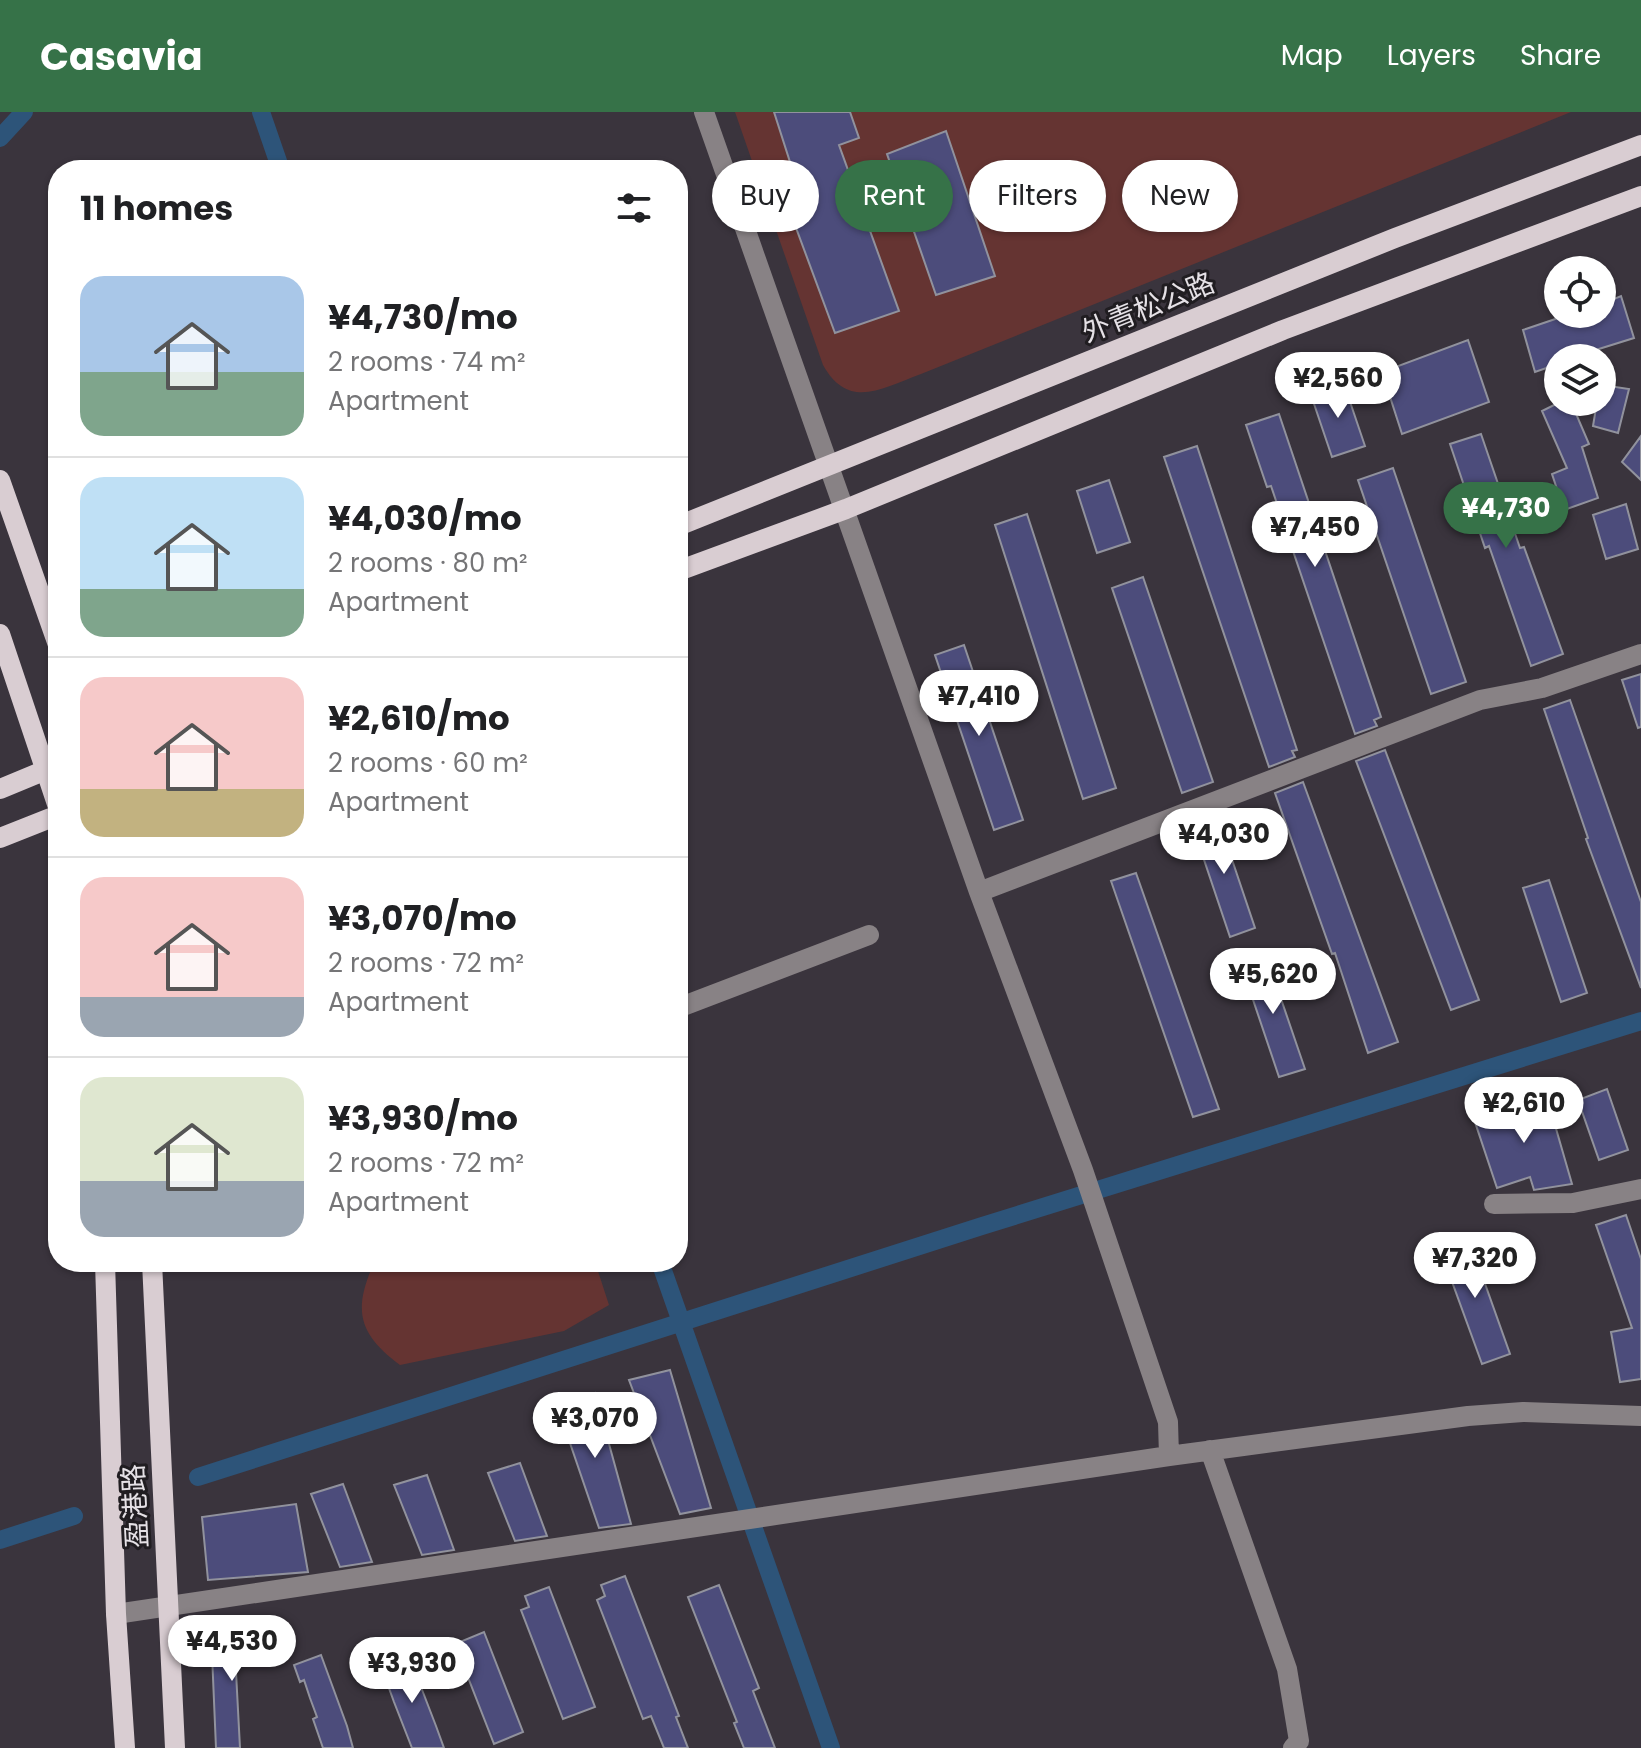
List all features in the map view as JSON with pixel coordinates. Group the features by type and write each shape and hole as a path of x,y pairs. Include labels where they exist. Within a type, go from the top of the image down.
{"main road":[{"name":"外青松公路","path":"688,522 1395,238 1641,145"},
{"path":"688,567 846,509 1283,330 1641,196"},
{"path":"0,480 48,617"},
{"path":"0,634 48,758"},
{"path":"0,789 48,770"},
{"path":"0,838 48,819"},
{"name":"盈港路","path":"105,1272 116,1614 125,1748"},
{"name":"盈港路","path":"152,1272 175,1748"}],"street":[{"path":"704,112 979,892 1099,1216 1168,1422 1169,1456"},
{"path":"979,892 1480,700 1542,688 1641,654"},
{"path":"688,1004 869,935"},
{"path":"1494,1204 1573,1203 1641,1189"},
{"path":"116,1614 1169,1456 1468,1416 1536,1412 1641,1416"},
{"path":"1210,1450 1287,1669 1299,1741 1293,1748"}],"shaded area":[{"path":"735,112 1571,112 921,374 867,392 844,388 823,365 777,232 819,232 819,160 752,160"},
{"path":"370,1272 598,1272 609,1305 564,1331 400,1365 377,1345 364,1324 362,1300"}],"building":[{"path":"774,112 850,112 859,138 839,145 844,160 835,160 835,232 870,232 899,311 835,333 798,232 819,232 819,160 789,160"},
{"path":"946,131 969,199 969,232 980,232 995,276 936,295 914,232 953,232 953,160 889,160 887,154"},
{"path":"1621,296 1634,338 1615,344 1544,344 1544,369 1535,372 1523,330 1544,323 1544,328 1616,328 1616,298"},
{"path":"1468,340 1489,402 1402,434 1382,372"},
{"path":"1344,384 1365,446 1332,457 1311,395"},
{"path":"1616,387 1629,389 1618,433 1593,426 1595,416 1616,416"},
{"path":"1279,414 1381,717 1374,720 1377,726 1355,734 1271,486 1267,487 1246,425"},
{"path":"1544,416 1577,416 1589,444 1582,447 1598,498 1564,510 1552,474 1567,468"},
{"path":"1481,434 1520,548 1524,547 1563,654 1531,666 1489,546 1485,548 1450,444"},
{"path":"1641,436 1641,480 1622,462"},
{"path":"1197,446 1297,750 1292,751 1295,757 1269,767 1164,457"},
{"path":"1393,468 1466,682 1431,694 1358,480"},
{"path":"1109,480 1130,542 1097,553 1077,491"},
{"path":"1626,504 1638,549 1606,559 1593,515"},
{"path":"1027,514 1116,788 1083,799 995,525"},
{"path":"1143,577 1213,782 1182,793 1112,588"},
{"path":"964,645 1023,820 994,830 935,655"},
{"path":"1641,674 1641,727 1638,728 1622,680"},
{"path":"1570,700 1641,902 1641,988 1586,839 1544,709"},
{"path":"1385,750 1479,1000 1451,1010 1356,761"},
{"path":"1303,782 1398,1042 1368,1053 1335,953 1332,954 1275,793"},
{"path":"1217,815 1255,928 1230,937 1192,824"},
{"path":"1136,873 1219,1109 1193,1117 1111,881"},
{"path":"1549,880 1587,993 1561,1002 1523,888"},
{"path":"1266,955 1305,1069 1279,1077 1241,964"},
{"path":"1607,1089 1628,1150 1599,1160 1578,1100"},
{"path":"1546,1094 1572,1184 1534,1190 1530,1177 1497,1188 1474,1119"},
{"path":"1626,1215 1641,1259 1641,1379 1620,1382 1611,1332 1632,1328 1596,1225"},
{"path":"1468,1236 1510,1354 1482,1364 1439,1246"},
{"path":"670,1370 711,1508 680,1514 629,1380"},
{"path":"595,1393 631,1524 599,1528 557,1405"},
{"path":"520,1463 547,1536 515,1541 488,1473"},
{"path":"427,1475 454,1550 422,1555 394,1485"},
{"path":"343,1484 372,1562 340,1567 311,1494"},
{"path":"296,1504 308,1572 208,1580 202,1517"},
{"path":"625,1576 679,1716 676,1717 688,1748 664,1748 651,1716 643,1719 597,1600 605,1596 601,1585"},
{"path":"719,1585 759,1688 753,1691 775,1748 744,1748 734,1723 737,1722 688,1597"},
{"path":"549,1587 595,1707 563,1719 521,1610 529,1607 525,1596"},
{"path":"269,1630 270,1651 235,1653 240,1748 216,1748 212,1654 234,1631"},
{"path":"484,1632 523,1732 494,1744 455,1644"},
{"path":"321,1655 353,1748 323,1748 313,1719 317,1717 304,1680 300,1682 294,1665"},
{"path":"409,1656 444,1748 412,1748 394,1702 381,1666"}],"waterway":[{"path":"0,138 24,112"},
{"path":"261,112 278,160"},
{"path":"198,1477 982,1226 1641,1021"},
{"path":"664,1272 831,1748"},
{"path":"0,1540 74,1516"}]}
